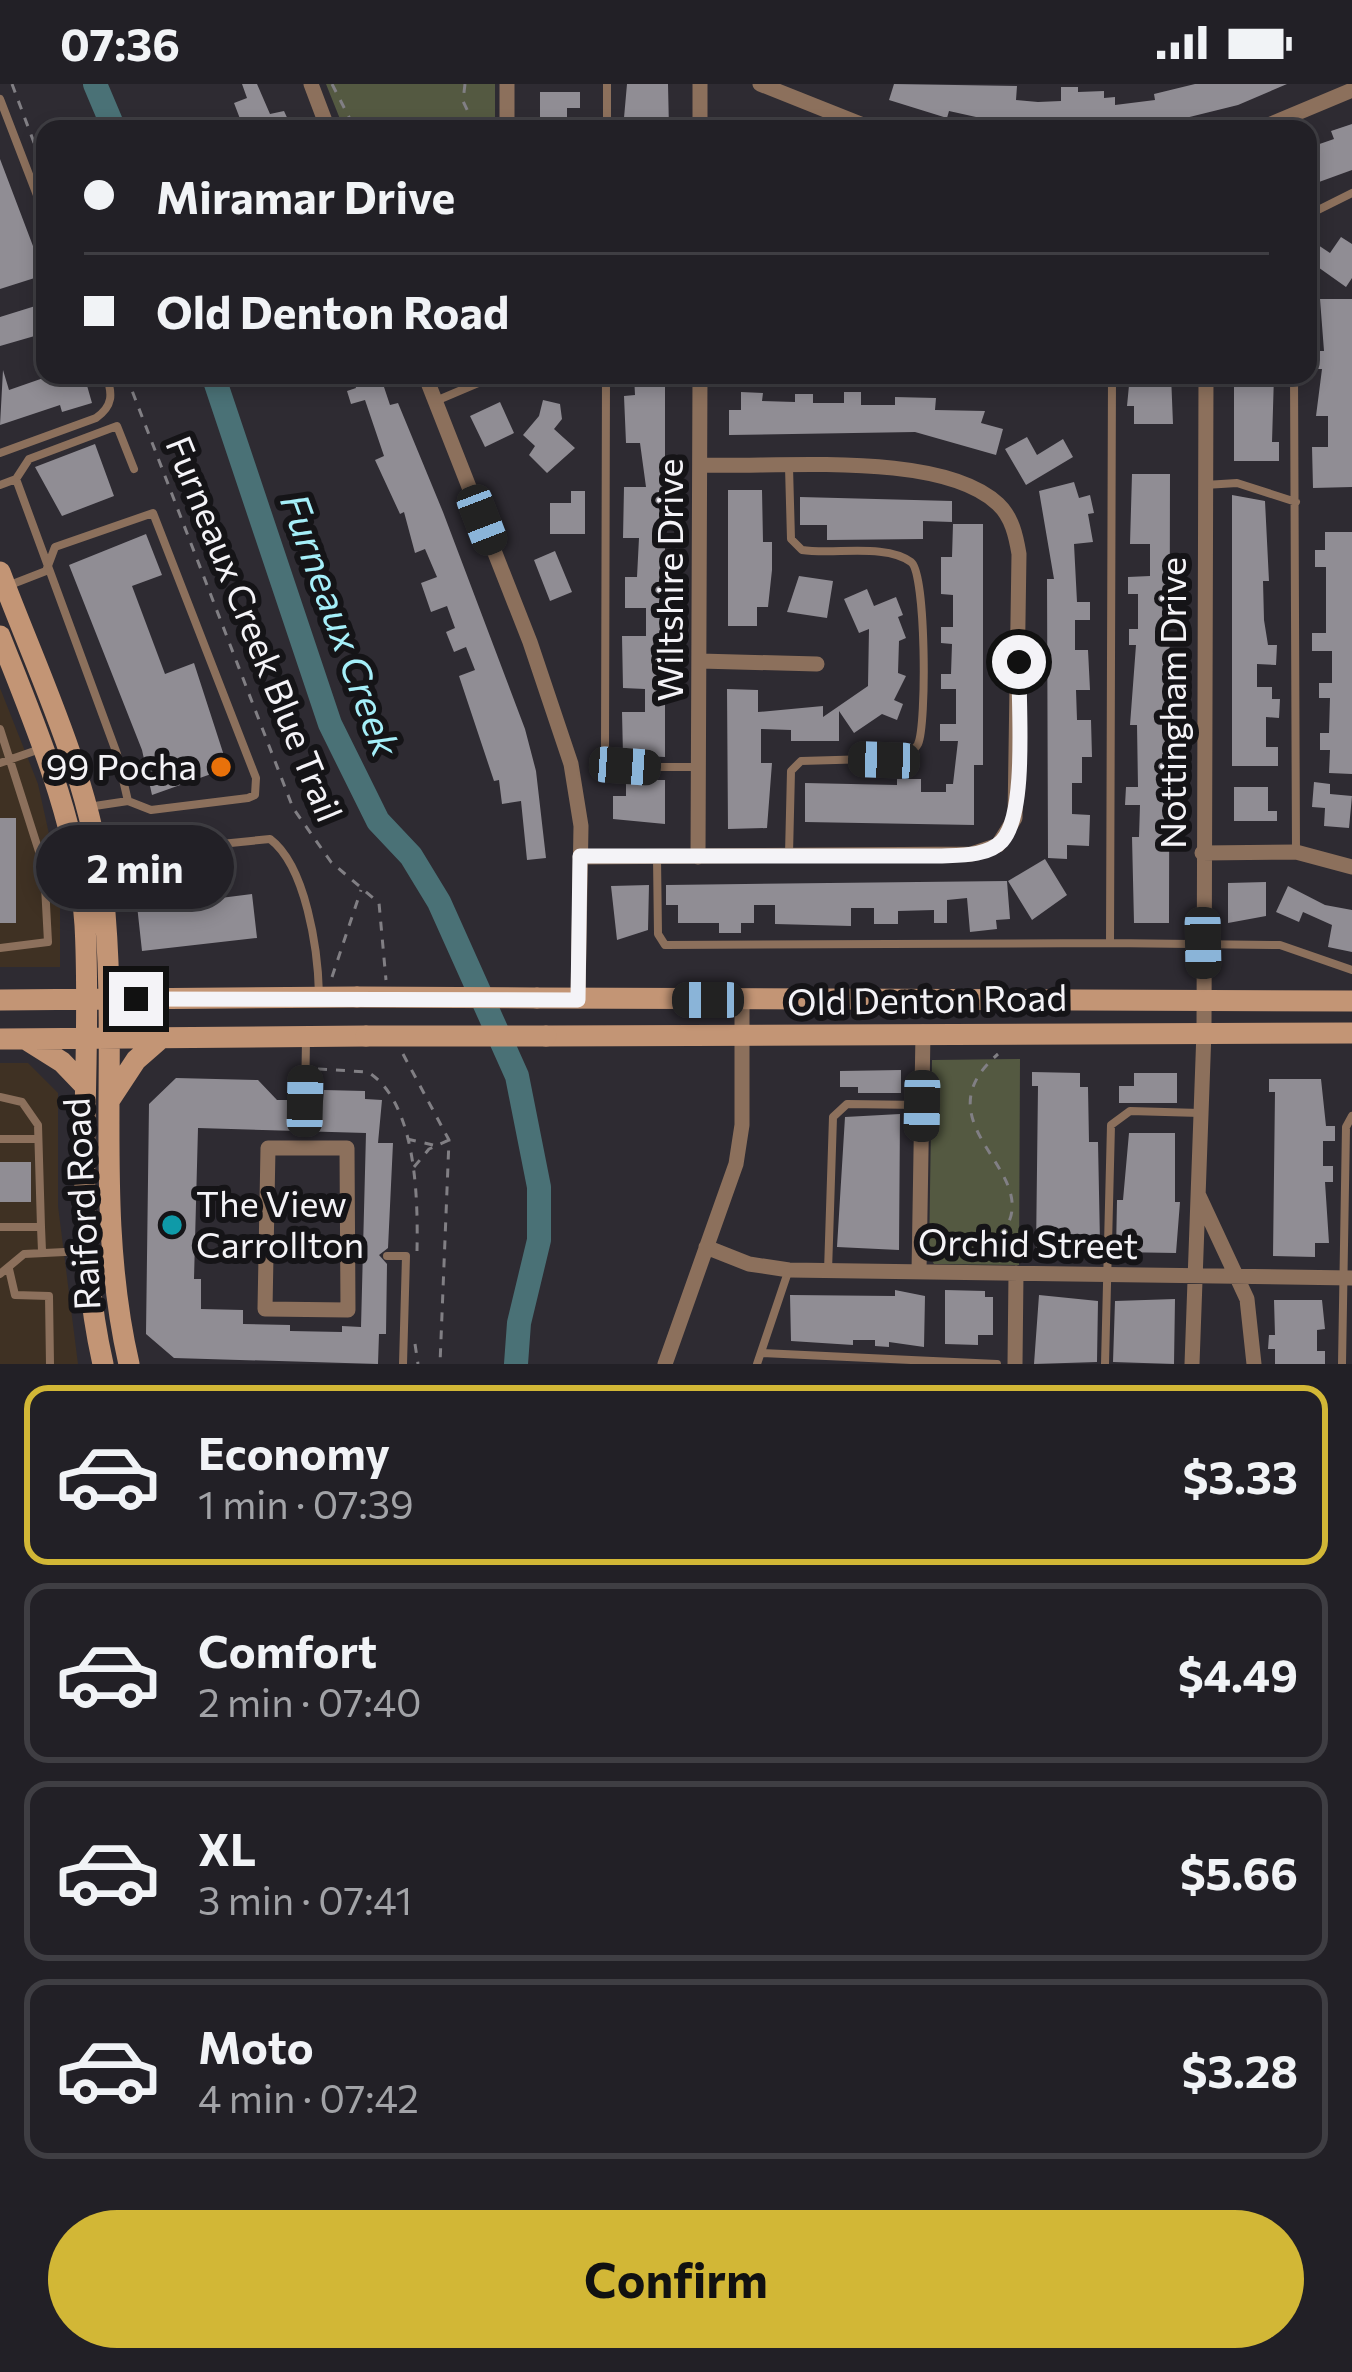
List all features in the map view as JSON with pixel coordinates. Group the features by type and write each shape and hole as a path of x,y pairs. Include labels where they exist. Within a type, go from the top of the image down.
{"main road":[{"path":"2,582 87,807 98,856 98,1039"},
{"path":"0,637 44,748 76,865 98,999"},
{"name":"Old Denton Road","path":"0,1000 1352,1001"},
{"name":"Old Denton Road","path":"0,1039 1352,1033"},
{"path":"26,1039 62,1062 86,1086"},
{"name":"Raiford Road","path":"98,1039 86,1086 86,1251 103,1364"},
{"name":"Raiford Road","path":"98,1039 109,1101 111,1242 129,1364"},
{"path":"109,1101 136,1060 160,1039"}],"street":[{"path":"310,84 324,120"},
{"path":"506,120 507,84"},
{"path":"700,84 700,120"},
{"path":"760,84 850,120"},
{"path":"1280,120 1352,90"},
{"path":"428,384 530,642 571,764 580,856 578,1000"},
{"name":"Wiltshire Drive","path":"698,856 700,384"},
{"name":"Nottingham Drive","path":"1192,1364 1204,1031 1206,384"},
{"path":"580,856 971,854 1006,837 1017,800 1019,554 1013,525 997,502 955,478 917,471 700,465"},
{"path":"700,661 817,664"},
{"path":"1202,853 1296,852 1352,868"},
{"path":"665,1364 739,1148 742,1000"},
{"path":"919,1273 923,1032"},
{"path":"268,1148 330,1148 347,1148 348,1310 266,1310 268,1148"},
{"path":"1196,1188 1252,1316 1254,1364"},
{"name":"Orchid Street","path":"706,1247 789,1270 1348,1278"},
{"path":"1015,1364 1016,1274"}],"lane":[{"path":"607,84 607,120"},
{"path":"0,99 36,193"},
{"path":"1317,210 1352,193"},
{"path":"0,453 96,418 107,410 108,384"},
{"path":"435,401 476,384"},
{"path":"606,384 605,751 625,766 699,767"},
{"path":"1110,943 1112,384"},
{"path":"1294,384 1296,852"},
{"path":"0,485 16,479 28,459 117,426 134,470"},
{"path":"789,467 791,539 802,550 894,554 914,564 921,576 922,634 917,744 905,758 801,761 791,771 789,856"},
{"path":"16,479 46,572 117,754 128,802"},
{"path":"1205,484 1237,483 1296,502"},
{"path":"46,572 55,547 153,513 256,778 255,795 248,798 151,810 128,802 87,807"},
{"path":"2,582 46,572"},
{"path":"0,729 44,867 48,942 0,948"},
{"path":"0,763 44,748"},
{"path":"98,856 270,839 285,850 318,946 319,998"},
{"path":"657,857 658,934 665,945 1280,945 1352,970"},
{"path":"305,1101 306,1038"},
{"path":"0,1097 13,1097 32,1111 38,1139 42,1251"},
{"path":"828,1271 833,1118 847,1104 922,1106"},
{"path":"1105,1364 1111,1125 1130,1111 1201,1113"},
{"path":"1342,1364 1348,1278 1346,1127 1352,1116"},
{"path":"0,1139 38,1139"},
{"path":"0,1227 41,1227"},
{"path":"50,1364 49,1296 15,1295 5,1272 23,1254 86,1251"},
{"path":"387,1256 406,1256 403,1364"},
{"path":"789,1270 759,1359 997,1364"}],"path":[{"path":"12,84 36,148"},
{"path":"332,84 350,120"},
{"path":"465,84 464,101 472,120"},
{"name":"Furneaux Creek Blue Trail","path":"129,384 293,808 318,848 379,903 379,952 388,993"},
{"path":"319,998 328,989 362,888"},
{"path":"973,1259 1000,1234 1010,1203 1003,1166 970,1124 965,1104 974,1082 1008,1045"},
{"path":"402,1053 449,1140 440,1364"},
{"path":"316,1069 374,1075 393,1101 413,1168 417,1255"},
{"path":"405,1138 436,1145"},
{"path":"413,1168 436,1145 449,1140"},
{"path":"415,1342 418,1364"}],"shaded area":[{"path":"0,688 38,784 60,884 60,967 0,967"},
{"path":"0,1063 28,1063 58,1093 58,1206 78,1364 0,1364"}],"green space":[{"path":"326,84 495,84 495,120 340,120"},
{"path":"1020,1059 1019,1265 934,1264 929,1256 932,1060"}],"building":[{"path":"242,84 257,84 270,114 284,111 288,120 240,120 234,103 247,98"},
{"path":"627,84 668,84 669,120 624,120"},
{"path":"894,84 1017,86 1016,100 1038,102 1061,101 1061,87 1078,87 1078,92 1104,91 1104,98 1115,97 1115,105 1155,100 1154,94 1195,84 1287,84 1238,105 1177,120 985,120 949,111 947,118 889,100"},
{"path":"540,92 580,92 580,108 567,108 567,120 540,120"},
{"path":"1352,124 1352,170 1317,183 1317,145 1334,139 1331,131"},
{"path":"0,159 36,254 36,278 0,289"},
{"path":"1341,237 1352,244 1352,278 1346,287 1317,266 1318,245 1330,253"},
{"path":"1320,299 1352,299 1352,487 1313,488 1312,447 1328,447 1328,416 1316,416 1322,369 1317,369 1317,351 1324,351"},
{"path":"36,306 36,336 0,346 0,317"},
{"path":"3,370 9,390 36,381 87,384 92,403 62,412 60,405 0,425"},
{"path":"355,384 383,384 390,405 398,403 443,512 525,729 536,771 546,858 527,860 521,801 502,804 499,780 494,781 459,676 475,670 466,647 454,652 446,632 455,628 447,606 431,612 421,583 437,577 425,549 415,553 404,512 400,514 375,460 384,456 365,400 351,404 347,391 356,388"},
{"path":"634,384 665,384 665,757 623,755 622,712 645,712 645,689 623,688 622,636 646,636 646,608 625,608 625,577 637,577 639,538 623,538 624,487 646,487 640,443 626,443 624,396 635,395"},
{"path":"1129,384 1171,384 1173,424 1134,424 1134,406 1127,406"},
{"path":"1234,384 1274,384 1272,442 1279,442 1279,461 1234,461"},
{"path":"741,392 763,393 762,401 795,402 795,394 813,394 813,403 844,403 844,392 861,392 861,405 895,405 895,397 936,398 935,410 985,411 981,423 1003,429 996,455 915,432 729,435 729,410 741,410"},
{"path":"543,400 560,404 562,419 554,429 575,448 547,473 529,455 535,446 523,435 539,416"},
{"path":"500,402 514,433 485,447 470,416"},
{"path":"1027,437 1037,455 1063,439 1073,457 1026,485 1005,449"},
{"path":"95,444 114,496 62,516 35,467"},
{"path":"1132,474 1170,474 1169,923 1134,923 1132,837 1139,837 1140,805 1125,805 1126,787 1138,787 1137,725 1130,725 1136,645 1129,645 1129,629 1138,629 1138,594 1128,594 1128,577 1150,576 1150,544 1130,544"},
{"path":"1074,482 1079,498 1090,495 1094,513 1088,514 1093,542 1074,544 1077,602 1090,602 1090,620 1075,620 1075,650 1088,650 1090,690 1076,690 1077,720 1091,720 1092,757 1082,757 1082,783 1072,783 1072,814 1090,815 1089,846 1067,845 1067,859 1048,858 1047,579 1054,579 1039,491"},
{"path":"728,490 762,490 763,542 772,542 772,570 768,607 757,607 757,626 728,626"},
{"path":"571,491 585,491 585,534 550,534 550,503 571,503"},
{"path":"1232,495 1265,501 1269,581 1263,581 1264,620 1268,645 1277,645 1276,665 1257,664 1257,687 1272,687 1272,699 1280,699 1279,718 1266,717 1266,747 1278,747 1278,766 1232,766"},
{"path":"800,497 952,501 952,522 923,521 923,539 827,540 827,525 800,525"},
{"path":"953,524 983,524 983,765 974,765 974,825 805,822 805,783 897,785 897,779 921,779 921,792 946,792 946,784 953,784 958,741 940,741 940,724 956,724 956,689 941,689 941,674 951,674 952,644 941,643 941,627 953,627 953,595 941,594 941,557 952,557"},
{"path":"1325,532 1352,532 1352,774 1329,773 1330,750 1320,750 1320,733 1329,733 1330,698 1319,698 1319,683 1332,683 1332,651 1312,651 1312,633 1326,633 1326,567 1315,567 1315,550 1325,550"},
{"path":"146,534 162,575 132,586 165,674 194,663 228,768 152,795 142,750 69,565"},
{"path":"555,551 572,592 550,601 534,560"},
{"path":"799,576 833,581 827,618 787,612"},
{"path":"867,589 874,606 896,597 903,615 898,617 906,638 899,641 898,673 906,676 894,700 903,704 897,720 882,714 854,733 839,711 839,741 791,741 791,730 761,729 761,763 772,763 767,828 728,829 727,689 758,690 758,712 823,706 823,717 868,686 869,629 859,633 844,599"},
{"path":"626,780 665,780 665,824 613,819 613,796 626,796"},
{"path":"1314,782 1330,784 1330,794 1352,796 1349,828 1324,826 1325,808 1312,807"},
{"path":"1234,787 1268,787 1268,811 1277,811 1277,821 1234,821"},
{"path":"0,818 16,818 16,923 0,923"},
{"path":"1045,859 1067,895 1032,920 1008,881"},
{"path":"1007,881 1010,919 996,920 997,929 970,932 967,898 947,900 947,923 934,923 934,910 898,911 898,924 874,924 874,908 851,908 851,926 775,924 775,905 754,905 754,923 741,923 741,933 719,933 719,923 678,923 678,905 666,905 666,885"},
{"path":"178,882 181,903 252,894 257,938 142,951 135,887"},
{"path":"1266,882 1266,916 1228,923 1228,883"},
{"path":"649,885 648,930 617,940 611,886"},
{"path":"1288,886 1325,905 1352,910 1352,952 1328,947 1332,925 1303,912 1299,922 1276,912"},
{"path":"901,1070 901,1093 858,1093 858,1087 840,1087 840,1071"},
{"path":"1032,1072 1080,1073 1080,1087 1088,1087 1089,1142 1098,1142 1100,1243 1079,1242 1079,1252 1036,1251 1038,1086 1032,1086"},
{"path":"1134,1073 1177,1073 1177,1103 1119,1103 1119,1086 1134,1086"},
{"name":"The View Carrollton","path":"176,1078 258,1080 277,1100 297,1100 304,1109 323,1101 324,1090 365,1091 365,1099 382,1100 378,1143 393,1143 388,1248 379,1255 387,1264 386,1334 379,1334 378,1364 174,1358 146,1334 149,1104","holes":["198,1128 366,1133 361,1327 342,1326 342,1332 290,1331 290,1325 243,1324 243,1310 201,1309 201,1279 194,1279"]},
{"path":"1269,1079 1321,1079 1326,1126 1335,1126 1335,1141 1323,1141 1323,1166 1333,1166 1333,1182 1325,1182 1329,1243 1315,1243 1315,1257 1273,1256 1275,1092 1269,1092"},
{"path":"900,1114 899,1250 837,1247 845,1117"},
{"path":"1129,1133 1175,1133 1175,1202 1180,1202 1176,1253 1116,1252 1117,1200 1123,1200"},
{"path":"0,1162 31,1162 31,1202 0,1202"},
{"path":"895,1290 925,1296 924,1347 889,1342 889,1347 875,1346 875,1340 853,1340 853,1345 791,1341 790,1295 895,1296"},
{"path":"945,1290 985,1291 985,1297 993,1297 993,1335 978,1335 978,1345 945,1344"},
{"path":"1039,1295 1098,1301 1097,1362 1034,1364"},
{"path":"1175,1299 1174,1364 1113,1362 1115,1301"},
{"path":"1274,1300 1322,1300 1325,1329 1317,1330 1317,1351 1325,1351 1325,1364 1275,1364 1275,1349 1268,1349 1269,1335 1275,1335"}],"waterway":[{"name":"Furneaux Creek","path":"95,84 110,120"},
{"name":"Furneaux Creek","path":"216,384 330,724 378,821 411,856 439,902 517,1076 539,1187 539,1240 519,1323 516,1364"}],"place":[{"name":"99 Pocha","path":"221,767"},
{"name":"The View Carrollton","path":"172,1225"}],"route":[{"path":"136,999 578,1000 580,856 938,856 985,851 1006,837 1015,818 1019,662"}]}
